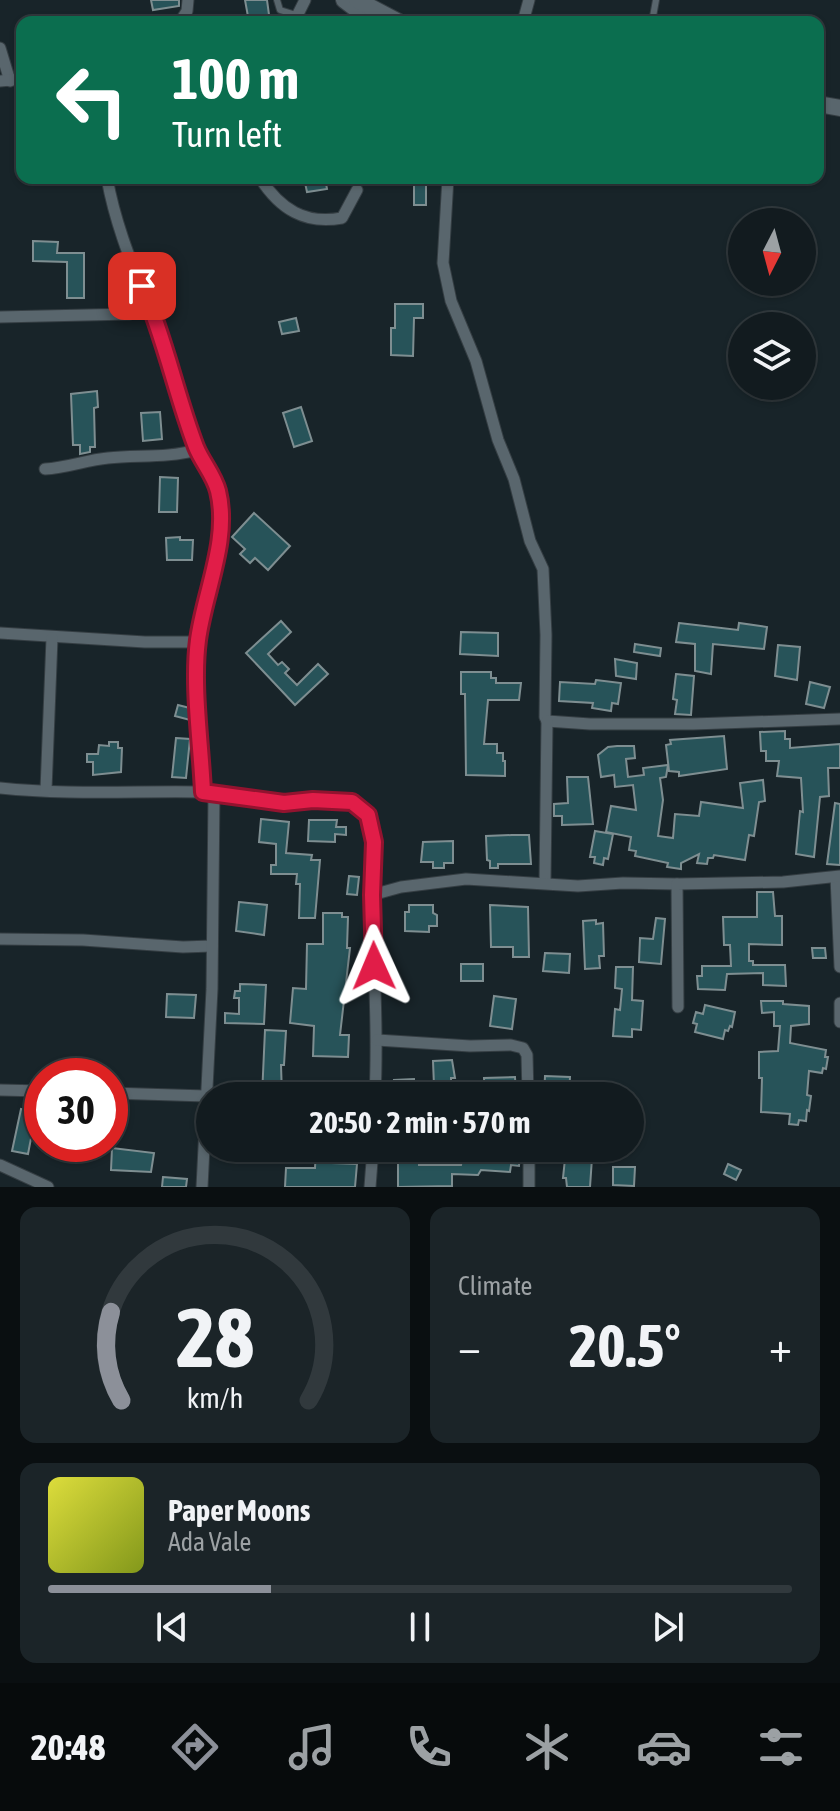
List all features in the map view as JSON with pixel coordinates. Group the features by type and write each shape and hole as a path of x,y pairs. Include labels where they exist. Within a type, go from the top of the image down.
{"street":[{"path":"344,0 365,16"},
{"path":"357,0 388,16"},
{"path":"0,48 11,80"},
{"path":"109,184 129,262 150,310 197,450 218,491 220,522 217,552 198,642 199,740 208,793 212,946 207,1082"},
{"path":"264,184 273,198 286,209 327,221 342,218 357,190"},
{"path":"448,184 443,263 451,301 476,361 498,440 514,479 526,530 543,569 547,721 545,883"},
{"path":"0,317 130,314 150,310"},
{"path":"45,469 72,467 111,458 182,454 197,450"},
{"path":"0,633 52,638 198,642"},
{"path":"46,790 52,638"},
{"path":"547,721 693,724 840,719"},
{"path":"0,788 208,793 284,803 307,800 352,802 368,815 373,827 376,1082"},
{"path":"372,895 401,887 466,879 578,886 783,882 838,876 840,967"},
{"path":"677,884 678,1007"},
{"path":"0,939 212,946"},
{"path":"840,1003 840,1022"},
{"path":"377,1040 523,1048 527,1055 528,1082"},
{"path":"0,1090 24,1091"},
{"path":"128,1094 196,1096"},
{"path":"202,1187 203,1162"},
{"path":"370,1187 372,1162"},
{"path":"529,1162 529,1187"},
{"path":"0,1165 48,1187"}],"lane":[{"path":"277,0 280,10 290,16"}],"building":[{"path":"151,0 179,0 179,6 153,10"},
{"path":"245,0 267,0 269,16 248,16"},
{"path":"305,184 326,184 327,189 307,192"},
{"path":"414,184 426,184 426,205 414,205"},
{"path":"33,241 58,242 57,253 84,253 84,298 67,298 67,262 33,261"},
{"path":"395,304 423,304 423,318 414,318 413,356 391,355"},
{"path":"296,318 299,331 282,334 279,322"},
{"path":"97,391 95,447 90,447 90,452 80,454 80,445 73,445 71,394"},
{"path":"301,407 312,441 294,447 283,413"},
{"path":"160,412 162,439 143,441 141,413"},
{"path":"160,477 178,478 177,512 159,512"},
{"path":"254,513 290,546 268,570 255,558 250,563 240,554 245,549 232,537"},
{"path":"180,537 180,540 193,540 192,560 167,560 166,538"},
{"path":"281,621 291,632 268,654 278,665 282,662 289,669 285,673 297,685 318,664 328,674 295,705 246,653"},
{"path":"679,623 738,630 739,623 767,627 764,649 713,644 711,674 695,671 695,644 676,642"},
{"path":"461,632 498,633 498,656 460,654"},
{"path":"635,644 661,648 660,656 634,652"},
{"path":"778,645 800,647 797,680 775,676"},
{"path":"615,659 637,663 636,679 616,676"},
{"path":"461,672 491,672 491,678 496,678 496,683 521,683 519,700 488,700 484,744 497,744 497,753 503,753 505,776 466,775 465,694 461,694"},
{"path":"676,674 694,676 691,715 675,714"},
{"path":"596,680 621,683 618,704 612,703 611,711 592,708 593,703 559,701 560,682 595,684"},
{"path":"810,682 830,687 824,708 806,704"},
{"path":"178,705 190,708 190,720 175,716"},
{"path":"785,731 785,739 790,739 790,748 840,744 840,768 828,768 829,796 820,797 814,857 796,854 800,811 803,812 801,778 777,776 779,761 766,761 766,751 761,751 760,732"},
{"path":"724,736 727,769 679,776 679,772 669,771 666,745 671,744 670,740"},
{"path":"176,738 190,739 186,778 172,777"},
{"path":"109,742 118,742 118,748 122,748 121,772 93,775 93,762 87,762 87,754 98,754 99,745 109,746"},
{"path":"634,746 635,758 626,759 628,777 644,775 643,768 668,765 666,777 660,778 663,800 658,836 673,838 675,814 699,816 701,802 743,808 740,783 763,780 765,801 759,802 754,836 749,835 745,860 714,855 708,858 707,864 697,863 699,854 681,863 681,869 667,867 668,863 635,856 636,851 629,850 631,837 606,832 611,806 636,810 633,785 615,787 614,775 601,777 598,755 608,747"},
{"path":"567,777 588,777 593,824 562,825 562,816 554,816 554,804 568,803"},
{"path":"835,803 840,804 840,865 827,864"},
{"path":"261,819 289,822 286,853 312,855 311,860 320,860 315,918 299,918 300,884 296,884 297,874 271,874 271,865 276,865 276,844 259,842"},
{"path":"309,820 337,820 336,827 346,827 346,835 335,834 335,842 308,841"},
{"path":"595,831 613,834 608,859 604,858 603,865 594,863 595,857 590,857"},
{"path":"529,835 531,864 498,864 498,868 490,868 486,836"},
{"path":"453,841 453,863 444,863 444,868 433,868 433,862 421,862 423,842"},
{"path":"349,876 359,877 357,895 347,894"},
{"path":"757,892 773,892 775,916 782,916 782,945 749,944 749,961 753,961 753,965 785,965 786,986 763,985 763,973 727,974 725,990 698,989 697,976 702,976 702,966 731,966 730,945 724,945 723,917 757,917"},
{"path":"239,902 267,905 264,935 236,931"},
{"path":"409,905 433,905 437,926 429,926 429,932 405,931 405,912 409,912"},
{"path":"490,905 528,907 529,957 513,957 513,947 491,947"},
{"path":"323,913 342,913 342,917 348,917 347,948 350,948 340,1035 349,1035 348,1057 313,1056 314,1026 290,1023 293,988 306,989 307,944 323,944"},
{"path":"656,918 665,919 661,964 639,962 640,938 653,939"},
{"path":"596,920 596,924 603,923 604,956 599,956 600,968 585,969 583,921"},
{"path":"812,948 825,948 826,958 813,958"},
{"path":"545,953 570,954 569,973 543,971"},
{"path":"461,964 483,964 483,981 461,981"},
{"path":"616,967 633,967 632,1000 643,1001 641,1030 632,1029 632,1037 613,1036 615,1009 620,1010 622,989 615,988"},
{"path":"240,984 266,985 264,1024 225,1023 225,1013 239,1014 239,998 234,998 235,991 240,991"},
{"path":"167,994 196,995 194,1018 166,1017"},
{"path":"494,996 516,999 512,1029 490,1026"},
{"path":"761,1001 809,1006 809,1024 791,1026 790,1043 826,1050 826,1069 823,1068 822,1073 809,1071 809,1111 806,1121 799,1120 798,1125 789,1124 790,1114 761,1112 759,1052 778,1051 780,1026 774,1026 774,1012 762,1013"},
{"path":"705,1005 735,1012 732,1027 725,1030 723,1039 695,1032 697,1024 693,1023 696,1012 703,1014"},
{"path":"265,1030 286,1031 282,1082 263,1082"},
{"path":"452,1060 455,1078 451,1078 451,1082 434,1082 433,1061"},
{"path":"545,1076 570,1077 570,1082 545,1082"},
{"path":"515,1077 515,1082 484,1082 484,1078"},
{"path":"414,1079 414,1082 394,1082"},
{"path":"21,1109 24,1110 24,1153 12,1151"},
{"path":"128,1150 154,1153 151,1172 111,1170 111,1162 128,1162"},
{"path":"315,1162 357,1164 355,1187 285,1187 286,1168 315,1168"},
{"path":"398,1162 461,1165 462,1162 519,1162 519,1166 511,1165 510,1172 481,1170 478,1175 452,1174 452,1186 398,1187"},
{"path":"565,1162 592,1162 590,1187 567,1187 566,1178 563,1178"},
{"path":"728,1164 741,1170 736,1180 724,1174"},
{"path":"613,1167 635,1167 634,1186 613,1185"},
{"path":"163,1177 187,1179 186,1187 162,1187"}],"route":[{"path":"142,286 197,450 218,491 220,522 217,552 198,642 203,792 284,803 313,800 352,802 368,815 374,842 374,966"}]}
